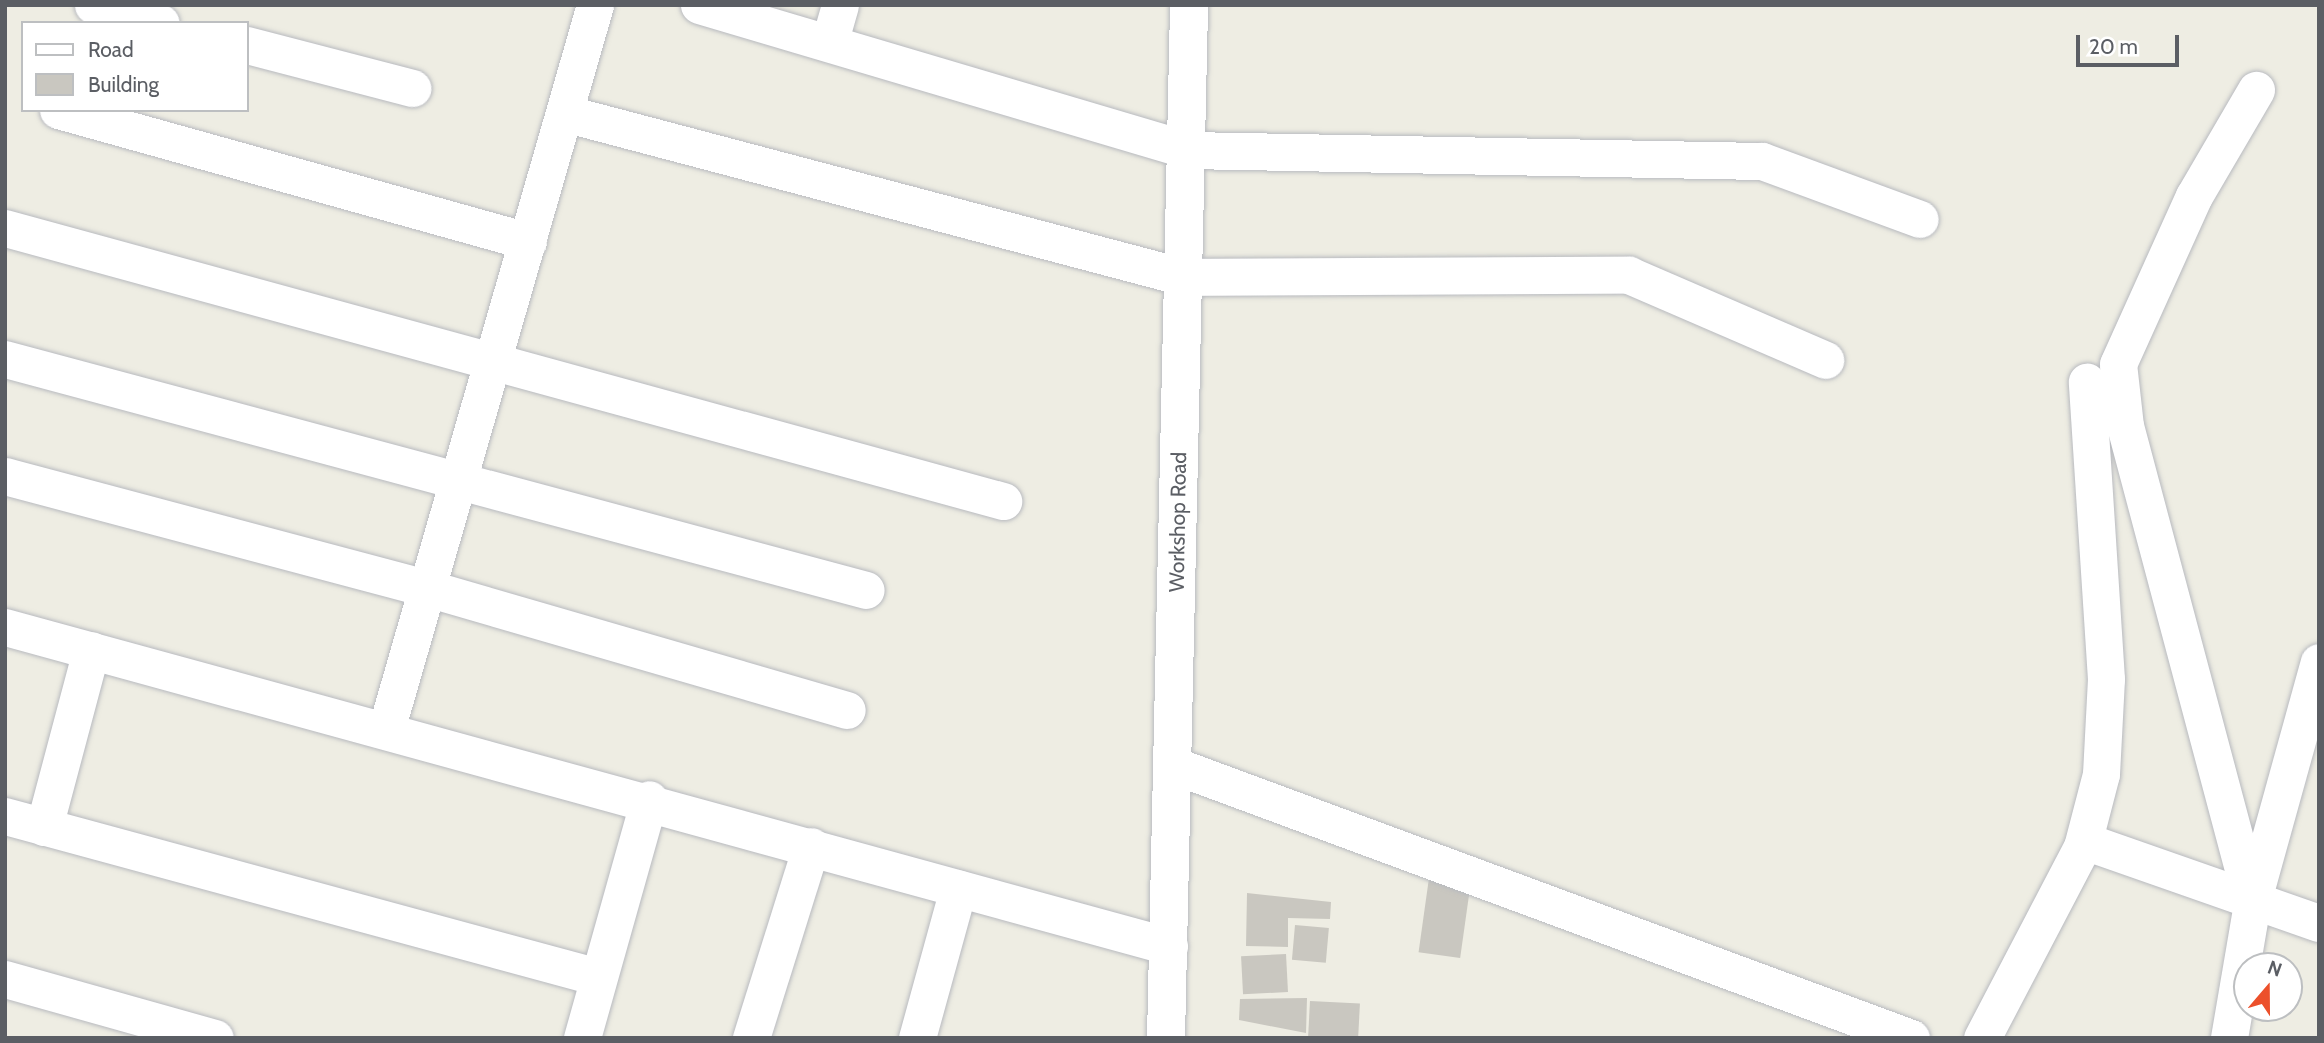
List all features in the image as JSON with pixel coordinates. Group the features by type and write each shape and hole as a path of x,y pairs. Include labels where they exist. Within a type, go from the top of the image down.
{"street":[{"path":"93,5 153,21"},
{"path":"386,730 595,5"},
{"path":"699,5 830,40 1188,150 1762,161 1920,219"},
{"path":"830,40 840,5"},
{"name":"Workshop Road","path":"1166,1038 1188,150 1189,5"},
{"path":"248,45 412,88"},
{"path":"2252,903 2125,426 2118,364 2194,196 2256,90"},
{"path":"65,112 528,241"},
{"path":"564,113 1184,277 1629,275 1825,360"},
{"path":"5,228 494,358 1003,502"},
{"path":"5,359 866,590"},
{"path":"1982,1038 2082,847 2101,774 2106,679 2087,382"},
{"path":"5,476 427,588 847,710"},
{"path":"5,627 649,799 958,889 1169,946"},
{"path":"44,827 90,650"},
{"path":"2229,1038 2252,903 2319,662"},
{"path":"1173,765 1911,1038"},
{"path":"582,1038 649,799"},
{"path":"5,816 598,977"},
{"path":"2082,847 2093,844 2252,903 2319,923"},
{"path":"751,1038 811,846"},
{"path":"917,1038 958,889"},
{"path":"5,979 215,1038"}],"building":[{"path":"1429,878 1471,884 1460,958 1419,952"},
{"path":"1247,893 1331,902 1330,919 1288,918 1288,947 1246,946"},
{"path":"1295,925 1329,928 1326,963 1292,960"},
{"path":"1286,954 1288,992 1243,994 1241,956"},
{"path":"1307,998 1306,1033 1239,1020 1240,999"},
{"path":"1310,1001 1360,1004 1358,1038 1308,1036"}]}
